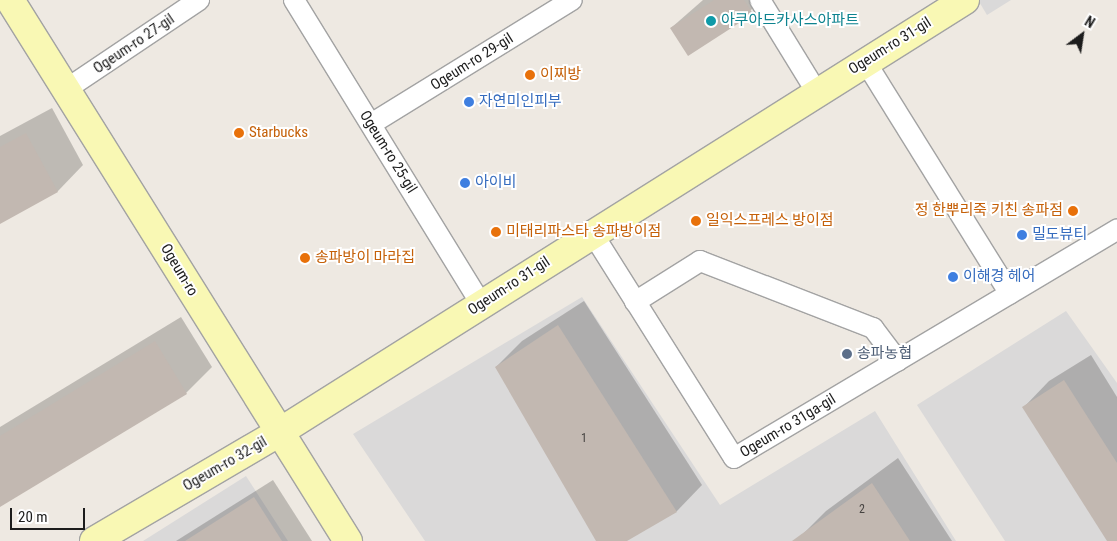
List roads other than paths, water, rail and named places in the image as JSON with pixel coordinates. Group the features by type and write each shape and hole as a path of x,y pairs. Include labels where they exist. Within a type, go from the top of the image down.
{"street":[{"name":"Ogeum-ro","path":"10,0 68,88 278,433 348,541"},
{"name":"Ogeum-ro 27-gil","path":"68,88 199,0"},
{"name":"Ogeum-ro 25-gil","path":"294,0 481,304"},
{"name":"Ogeum-ro 29-gil","path":"371,124 572,0"},
{"path":"760,0 816,91"},
{"name":"Ogeum-ro 31-gil","path":"278,433 481,304 591,231 965,0"},
{"path":"865,61 1010,294"},
{"name":"Ogeum-ro 31ga-gil","path":"591,231 734,458 1117,230"},
{"path":"635,302 700,261 873,328 898,361"},
{"name":"Ogeum-ro 32-gil","path":"94,541 278,433"}],"place":[{"name":"아쿠아드카사스아파트","path":"711,21"},
{"name":"이찌방","path":"530,75"},
{"name":"자연미인피부","path":"469,102"},
{"name":"Starbucks","path":"239,133"},
{"name":"아이비","path":"465,183"},
{"name":"정 한뿌리죽 키친 송파점","path":"1073,211"},
{"name":"일익스프레스 방이점","path":"696,221"},
{"name":"미태리파스타 송파방이점","path":"496,232"},
{"name":"밀도뷰티","path":"1022,235"},
{"name":"송파방이 마라집","path":"305,258"},
{"name":"이해경 헤어","path":"953,277"},
{"name":"송파농협","path":"847,354"}]}
